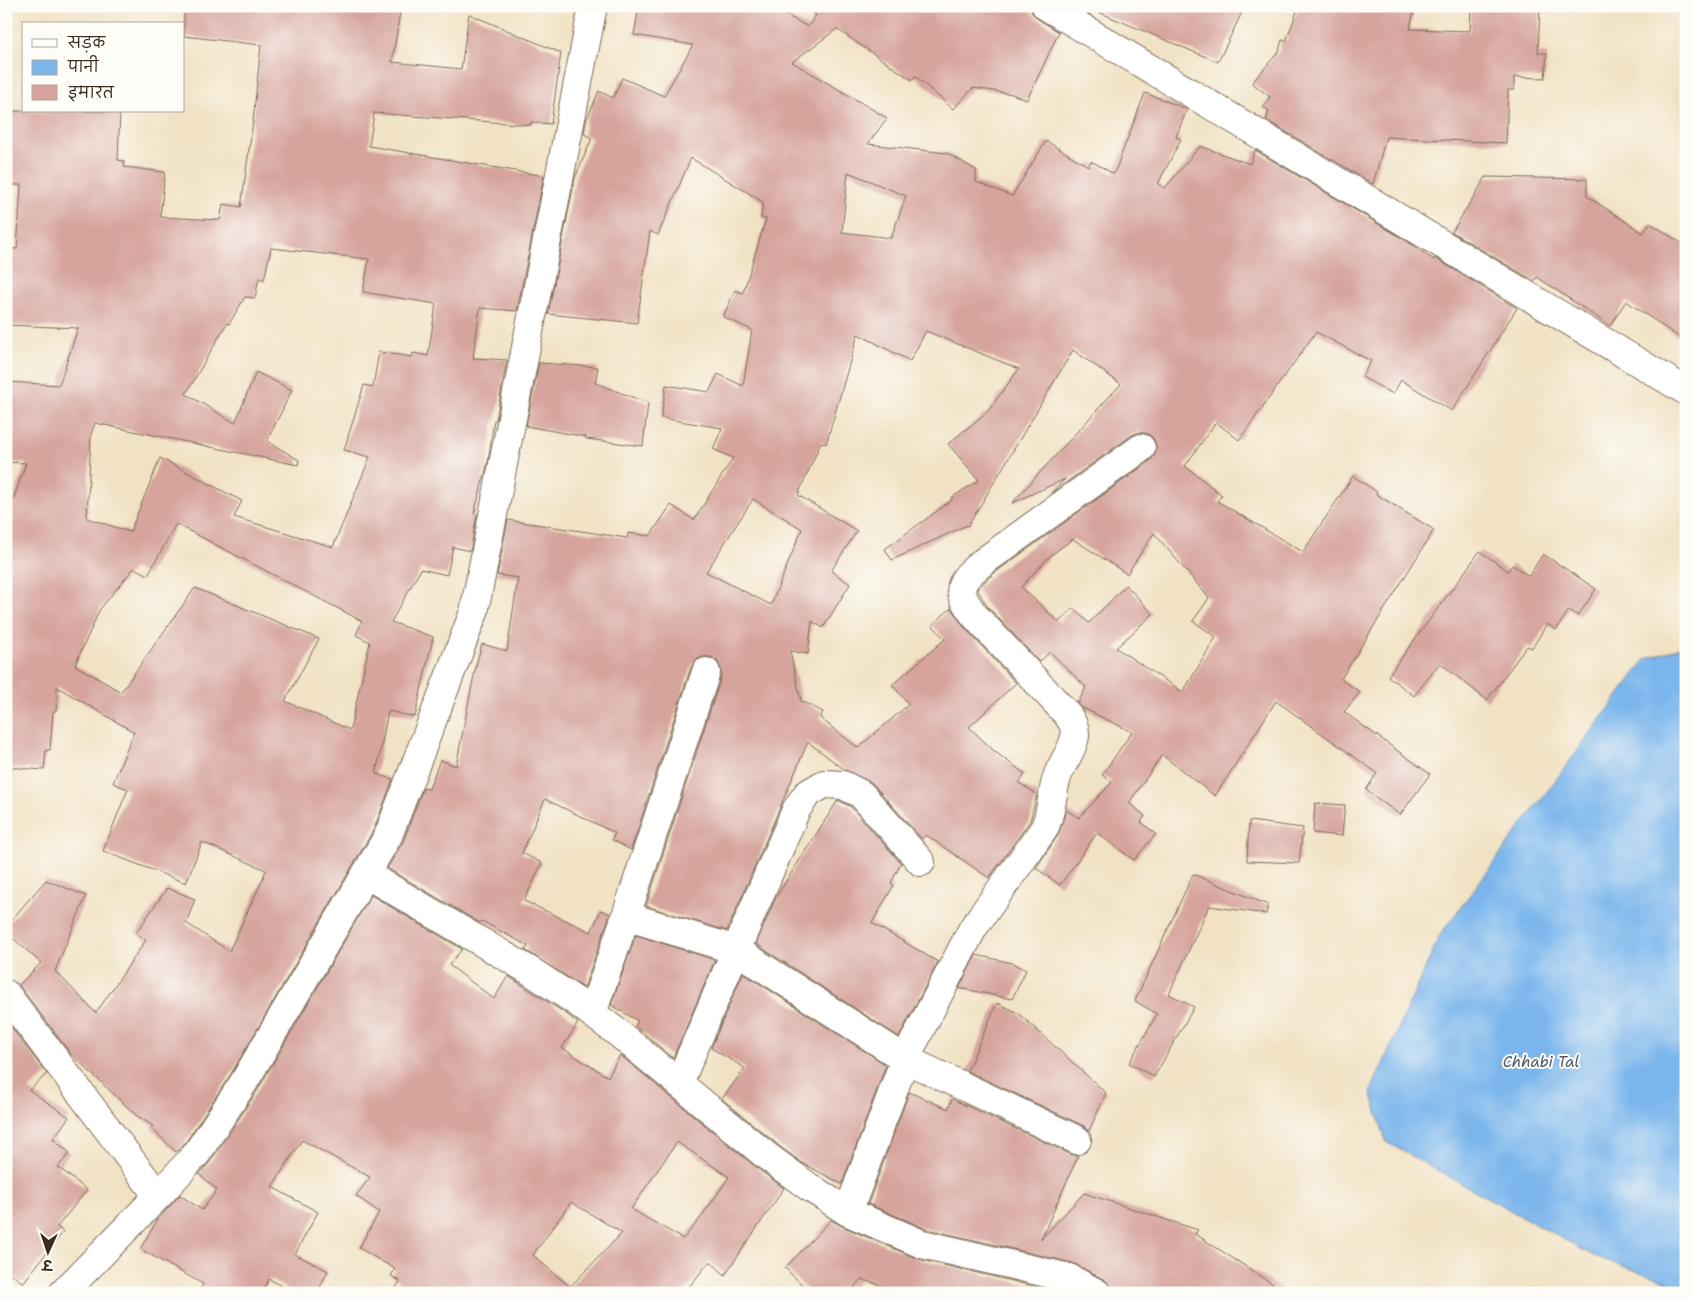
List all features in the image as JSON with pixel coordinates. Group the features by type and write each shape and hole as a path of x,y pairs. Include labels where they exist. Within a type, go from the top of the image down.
{"street":[{"path":"63,1293 158,1196 197,1153 244,1082 388,836 474,612 593,6"},
{"path":"1046,6 1686,391"},
{"path":"848,1212 905,1058 973,928 1050,818 1059,772 1072,748 1075,734 1073,722 1065,712 974,616 963,601 961,586 967,576 983,562 1141,448"},
{"path":"592,1013 706,672"},
{"path":"679,1083 796,810 807,794 824,784 843,785 861,794 921,862"},
{"path":"366,874 532,972 592,1013 768,1157 848,1212 922,1244 1069,1278 1097,1293"},
{"path":"626,916 736,950 905,1058 1077,1140"},
{"path":"6,994 158,1196"}],"water":[{"name":"Chhabi Tal","path":"1686,645 1686,1288 1594,1256 1386,1142 1371,1091 1440,935 1646,659"}],"building":[{"path":"184,6 401,6 392,62 461,69 469,14 561,53 551,124 531,122 531,125 374,113 369,146 544,176 517,311 480,308 473,358 507,360 496,420 494,420 488,462 474,514 477,515 470,551 453,547 447,575 421,569 391,622 433,637 415,717 388,711 376,774 393,779 374,829 231,1074 185,1143 176,1152 151,1128 153,1126 137,1116 70,1053 19,985 41,963 6,932 6,926 46,880 86,896 55,971 96,1013 146,940 136,933 167,888 195,899 186,923 229,951 266,870 202,842 186,883 103,851 128,789 113,783 134,732 57,687 56,711 53,711 50,750 46,750 44,770 6,767 6,520 26,463 6,462 6,382 59,385 78,328 6,325 6,248 17,249 21,185 6,185 6,111 120,112 118,160 124,161 124,167 165,172 160,217 220,220 223,204 241,207 261,45 185,36","holes":["271,248 369,259 363,292 436,304 428,356 413,353 412,357 379,352 373,387 364,385 344,450 370,457 333,547 234,517 242,501 160,458 130,532 87,518 91,434 95,423 298,465 299,460 267,441 292,390 256,372 235,423 186,394 227,323 229,324 245,297 255,298 259,278 264,280","176,524 362,621 356,635 370,642 350,730 285,701 319,639 195,588 121,692 75,665 100,609 134,568 148,575"]},
{"path":"639,6 769,6 808,27 816,15 802,6 1030,6 1032,13 1038,19 1059,32 1027,100 1012,94 973,88 953,109 915,76 912,80 837,29 792,62 887,118 868,144 947,153 976,170 976,182 1012,196 1046,141 1088,166 1091,161 1114,174 1145,93 1187,109 1176,137 1181,139 1158,184 1165,188 1200,146 1250,164 1255,150 1407,241 1434,260 1435,258 1517,308 1452,411 1401,380 1393,394 1362,377 1371,361 1316,332 1239,440 1216,422 1185,466 1222,495 1217,501 1303,552 1353,476 1377,492 1376,494 1434,530 1341,679 1360,692 1344,712 1430,774 1400,815 1366,790 1377,773 1276,701 1215,796 1162,755 1129,803 1145,816 1141,822 1156,834 1134,860 1097,833 1060,885 1036,868 1058,835 1066,810 1079,818 1112,782 1102,775 1132,732 1081,707 1078,703 1086,687 1050,652 1039,662 987,606 977,589 993,574 1150,461 1155,454 1156,446 1153,438 1148,434 1140,432 1132,435 1050,494 1065,479 1012,503 1121,384 1073,350 968,526 892,560 885,549 952,500 951,498 979,480 948,444 988,411 1019,369 926,331 910,361 858,334 826,444 821,442 798,495 857,531 831,571 850,584 823,628 812,621 808,654 790,651 801,701 823,712 820,718 858,748 909,704 892,685 945,639 932,625 951,608 964,627 1016,683 969,727 994,751 1025,774 1019,783 1037,794 1030,821 989,878 926,835 922,839 872,783 845,770 808,742 727,931 646,906 721,677 721,669 718,662 711,657 703,657 696,660 691,667 631,850 612,840 615,833 545,799 522,853 542,863 524,901 591,932 601,910 610,914 584,988 525,950 528,946 482,921 480,923 387,868 403,842 423,788 429,789 440,760 456,766 482,644 507,651 518,578 497,575 508,520 627,538 628,533 650,536 671,505 694,520 733,458 713,449 722,428 661,418 666,385 709,392 718,374 743,386 752,330 723,317 735,290 743,293 766,219 761,218 763,202 691,158 658,235 650,231 637,323 548,314 575,178 592,138 584,134 586,121 599,91 613,98 622,78 664,96 693,45 634,35","holes":["848,172 906,196 891,238 842,232","753,499 802,529 771,605 706,572","1154,533 1209,598 1193,621 1216,637 1183,692 1116,648 1153,614 1126,585 1089,623 1073,608 1059,622 1021,587 1051,555 1073,539 1127,574"]},
{"path":"1084,6 1245,6 1218,62"},
{"path":"1299,6 1415,6 1410,29 1470,31 1471,6 1540,6 1538,53 1547,53 1545,78 1514,77 1514,90 1508,90 1506,143 1386,137 1373,184 1266,120 1269,111 1263,107 1270,97 1252,83 1279,51 1282,40 1286,41"},
{"path":"1486,177 1587,179 1587,196 1643,233 1650,223 1686,246 1686,342 1626,301 1610,326 1537,277 1534,281 1452,232"},
{"path":"539,363 598,367 595,383 648,403 643,446 586,439 586,437 526,426"},
{"path":"1480,551 1508,571 1512,565 1529,576 1543,554 1596,589 1578,616 1569,610 1556,630 1547,624 1532,648 1527,646 1487,700 1440,663 1414,696 1388,676"},
{"path":"838,800 851,807 901,863 891,883 894,885 872,923 938,962 899,1037 756,944 776,897"},
{"path":"1315,803 1345,805 1342,836 1313,833"},
{"path":"1249,821 1303,828 1299,863 1247,861"},
{"path":"1193,874 1268,905 1266,914 1209,906 1169,994 1194,1007 1154,1077 1129,1063 1157,1014 1135,1001"},
{"path":"371,895 462,949 449,965 494,999 508,976 568,1015 578,1023 562,1048 608,1077 620,1055 758,1169 784,1188 725,1275 710,1261 684,1293 393,1293 400,1281 391,1276 395,1269 359,1248 379,1212 356,1196 370,1177 302,1140 272,1187 318,1212 295,1254 328,1271 317,1293 295,1293 269,1279 262,1293 198,1293 203,1284 140,1249 158,1219 180,1195 202,1210 217,1190 199,1174 210,1162 257,1091","holes":["677,1142 729,1177 700,1219 683,1239 631,1209","571,1202 622,1233 570,1287 533,1255"]},
{"path":"636,935 715,960 673,1058 635,1026 638,1021 611,1005"},
{"path":"976,955 1012,963 1026,970 1012,999 959,988"},
{"path":"743,973 886,1065 842,1184 802,1163 722,1099 745,1068 711,1048"},
{"path":"997,1003 1018,1013 1106,1093 1089,1131 1084,1126 967,1071"},
{"path":"6,1020 47,1074 29,1090 69,1117 53,1139 70,1153 58,1167 87,1190 57,1227 63,1232 23,1283 6,1270"},
{"path":"909,1092 948,1109 952,1099 1078,1156 1041,1239 1084,1193 1198,1230 1195,1234 1287,1293 1113,1293 1110,1285 1105,1280 1073,1263 927,1229 868,1204"},
{"path":"831,1220 918,1259 1063,1293 905,1293 861,1279 849,1293 811,1293 785,1268"}]}
